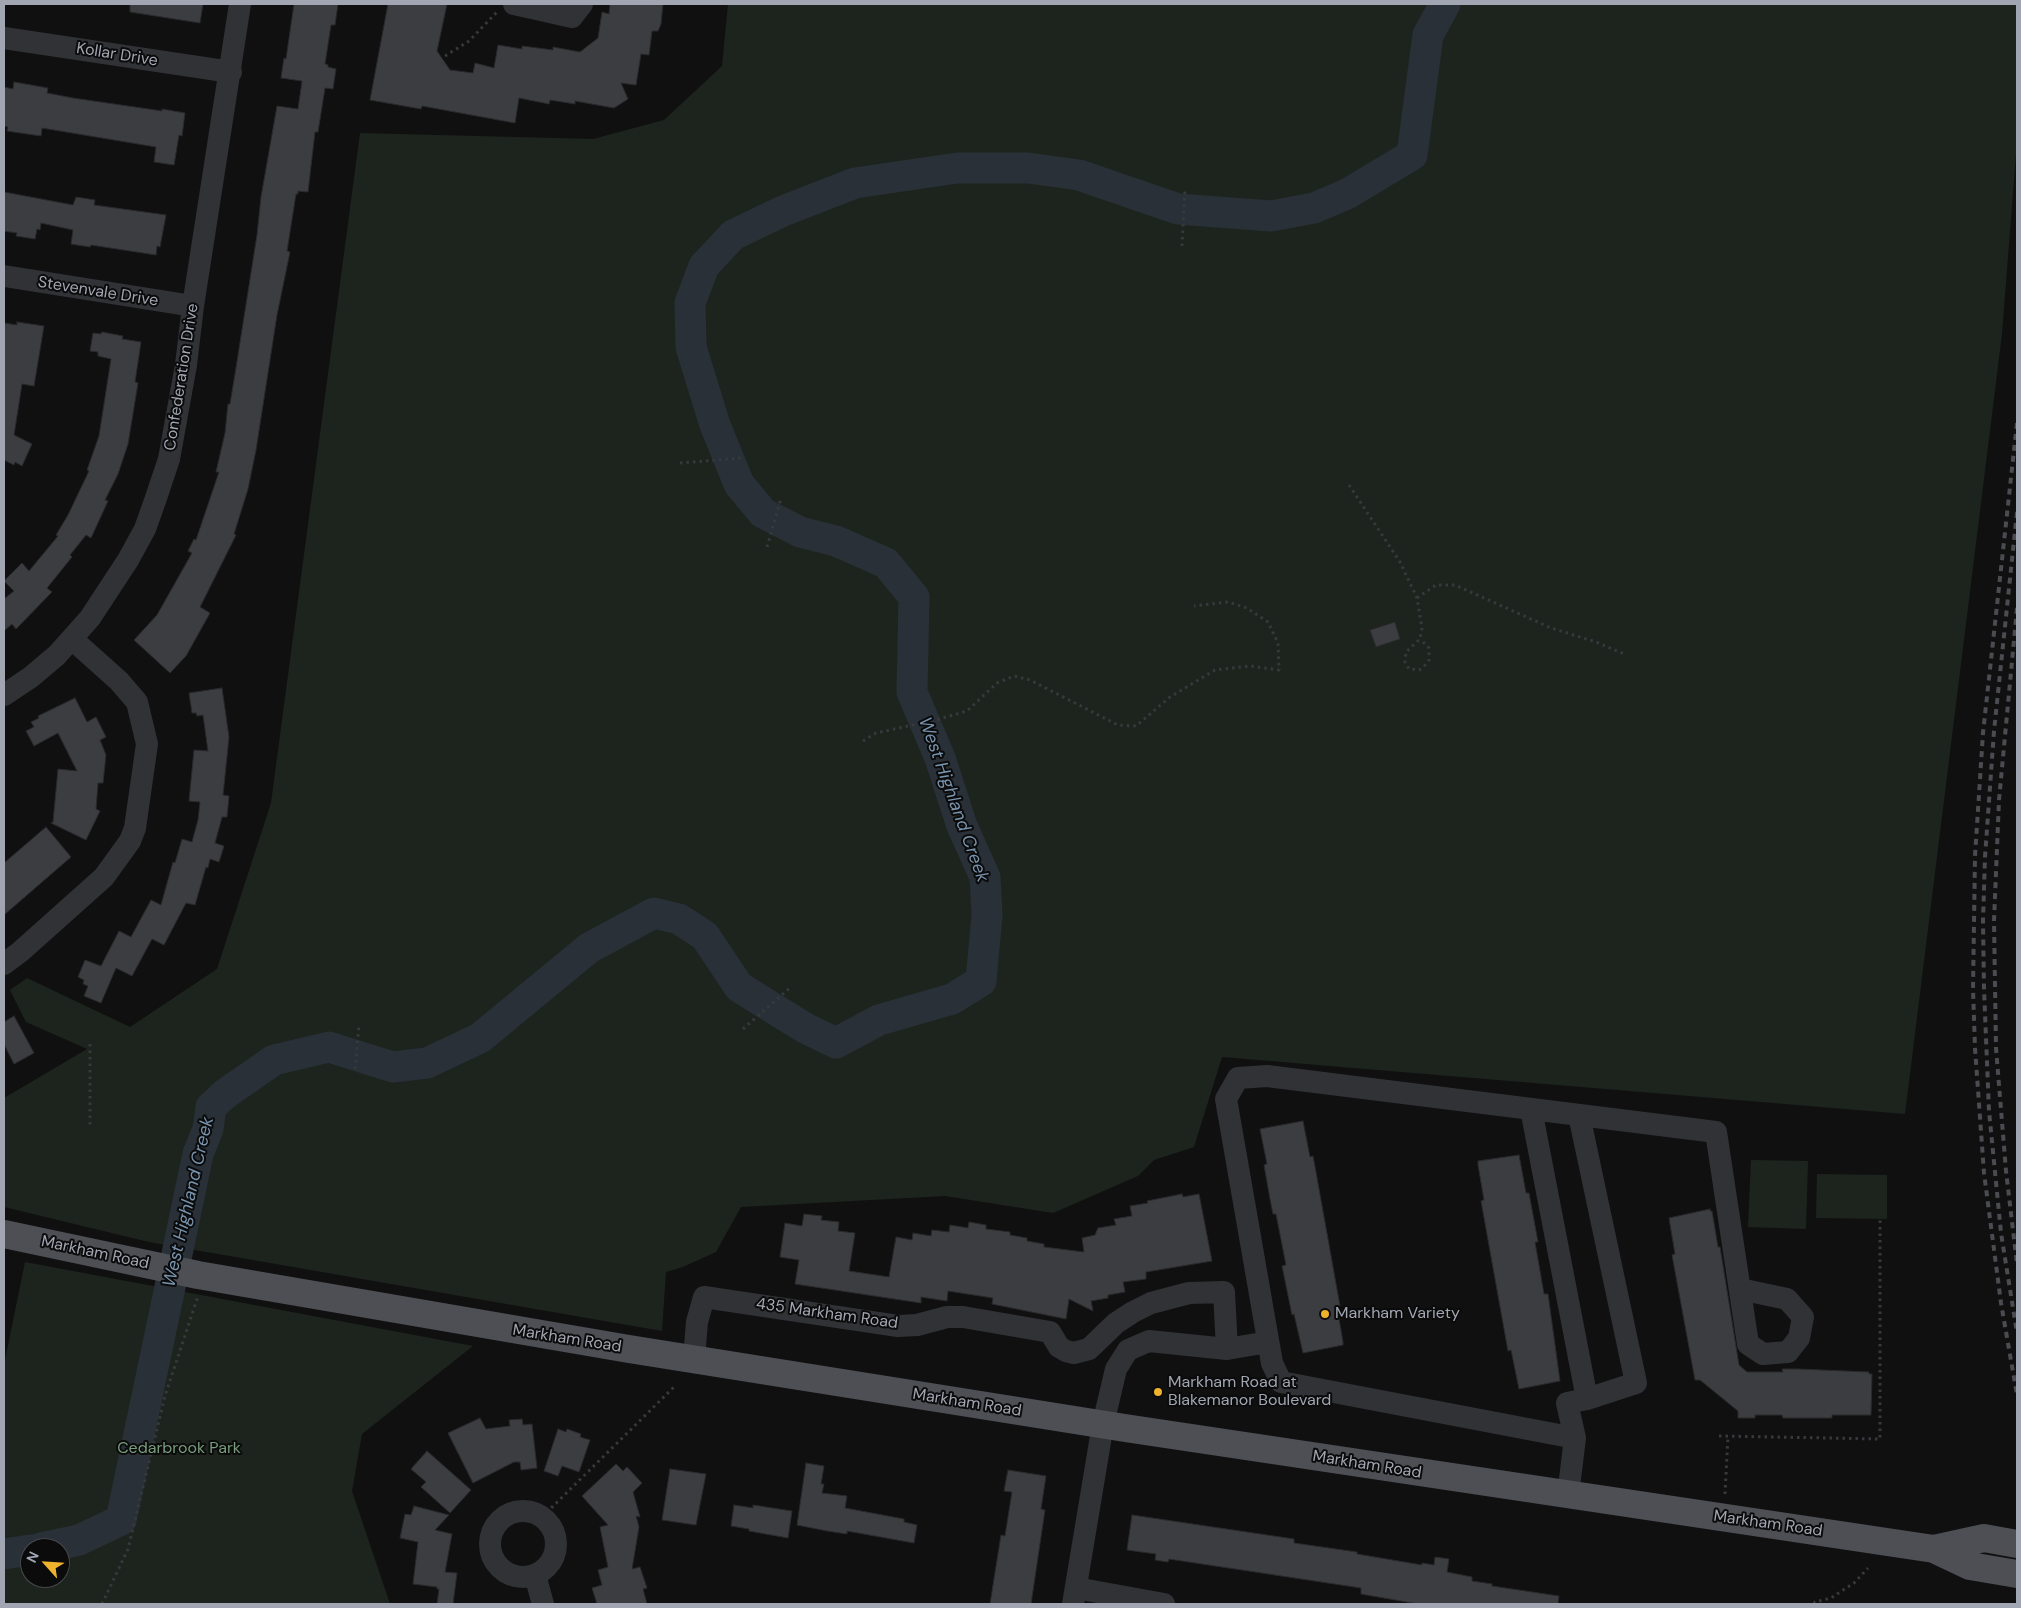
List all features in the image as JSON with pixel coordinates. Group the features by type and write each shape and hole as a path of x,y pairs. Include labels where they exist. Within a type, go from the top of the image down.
{"main road":[{"name":"Markham Road","path":"4,1234 132,1260 198,1285 530,1333 1103,1424 1934,1549 1970,1566 2017,1574"},
{"name":"Markham Road","path":"1934,1549 1984,1538 2017,1544"}],"street":[{"name":"Confederation Drive","path":"4,695 31,677 72,639 109,592 145,528 169,459 186,365 193,306 231,72 240,4"},
{"path":"507,6 572,17 582,4"},
{"name":"Kollar Drive","path":"4,38 231,72"},
{"name":"Stevenvale Drive","path":"4,276 193,306"},
{"path":"4,964 104,877 130,841 134,828 148,744 137,702 119,681 72,639"},
{"path":"1575,1438 1281,1382 1272,1363 1226,1099 1238,1078 1267,1076 1716,1132 1740,1289"},
{"path":"1531,1109 1587,1399"},
{"path":"1568,1495 1575,1438 1567,1403 1587,1399 1636,1383 1579,1115"},
{"name":"435 Markham Road","path":"694,1359 697,1322 704,1297 898,1326 914,1325 947,1317 963,1317 1050,1332 1059,1346 1066,1351 1074,1353 1089,1349 1120,1320 1151,1303 1190,1292 1224,1292 1227,1349"},
{"path":"1164,1604 1074,1596 1103,1424 1116,1369 1128,1350 1149,1341 1227,1349 1268,1342"},
{"path":"520,1511 531,1512 542,1517 554,1533 556,1542 555,1553 547,1566 536,1575 513,1576 503,1571 493,1557 490,1541 493,1530 499,1520 509,1514 520,1511"},
{"path":"536,1575 543,1604"}],"path":[{"path":"445,56 469,40 507,6"},
{"path":"1182,246 1185,188"},
{"path":"680,463 742,458"},
{"path":"1349,485 1400,562 1417,598 1422,628 1420,639 1406,652 1406,662 1410,669 1419,670 1424,668 1429,660 1429,648 1420,639"},
{"path":"766,547 781,498"},
{"path":"1417,598 1436,585 1455,585 1551,628 1596,642 1624,654"},
{"path":"863,741 876,733 967,711 997,683 1014,676 1030,680 1118,725 1136,726 1170,697 1216,670 1250,666 1279,670 1278,643 1268,622 1248,608 1228,602 1194,606"},
{"path":"743,1029 792,986"},
{"path":"355,1069 359,1025"},
{"path":"90,1044 90,1126"},
{"path":"1719,1436 1880,1439 1880,1219"},
{"path":"102,1604 128,1550 165,1396 198,1285"},
{"path":"542,1517 675,1386"},
{"path":"1725,1494 1728,1436"},
{"path":"1814,1604 1815,1602 1831,1598 1854,1583 1868,1568"}],"green space":[{"path":"728,4 2017,4 2017,141 2002,334 1905,1114 1222,1057 1194,1147 1154,1160 1138,1176 1053,1213 945,1196 741,1207 716,1252 683,1267 666,1272 662,1331 149,1242 4,1207 4,1098 87,1049 26,1022 10,990 27,978 130,1027 217,969 271,803 360,133 593,139 664,120 722,66"},
{"path":"1751,1160 1808,1161 1806,1229 1748,1227"},
{"path":"1817,1174 1887,1175 1887,1219 1816,1218"},
{"name":"Cedarbrook Park","path":"25,1262 473,1346 362,1434 352,1491 390,1604 4,1604 4,1365"}],"building":[{"path":"130,4 203,4 200,23 130,12"},
{"path":"294,4 338,4 335,25 331,25 325,64 336,69 333,89 325,88 318,132 315,132 308,192 298,191 298,194 296,194 287,251 290,252 277,315 256,450 248,489 234,534 236,535 200,607 210,613 186,656 170,673 134,640 157,615 192,553 188,551 194,539 196,540 219,472 216,472 235,374 257,235 261,197 277,106 298,109 302,81 281,78 284,58 286,59"},
{"path":"388,4 447,4 437,51 450,70 473,73 475,63 494,68 498,45 522,49 522,46 553,50 553,47 580,52 598,38 602,12 609,14 610,4 663,4 661,24 658,31 652,31 649,55 641,54 636,85 621,83 628,99 614,108 575,101 575,104 550,100 549,104 519,98 515,123 422,106 421,109 370,100"},
{"path":"14,82 48,88 47,93 73,98 185,113 182,136 179,135 174,165 154,162 156,147 42,128 41,136 7,131 8,127 4,126 4,87 13,89"},
{"path":"4,192 73,205 76,197 95,200 94,205 166,215 160,247 157,246 156,255 91,245 90,247 71,244 73,230 41,223 40,230 37,229 35,239 16,236 17,233 4,231"},
{"path":"17,322 44,326 34,386 22,384 14,435 32,444 22,466 15,462 14,465 4,460 4,323 17,325"},
{"path":"102,332 123,336 122,339 141,342 135,382 138,383 128,444 118,474 105,500 108,501 91,538 86,535 70,555 72,557 47,588 52,592 16,629 12,624 4,631 4,599 14,591 4,581 22,563 29,571 58,536 56,535 89,471 87,470 99,436 111,359 98,356 98,352 90,351 93,333 101,334"},
{"path":"1395,622 1400,639 1376,647 1370,630"},
{"path":"222,688 229,737 223,795 229,796 227,817 222,817 215,843 224,846 219,862 210,859 195,905 186,903 164,945 152,939 132,976 116,968 101,1003 84,996 88,986 83,984 84,980 78,977 85,960 101,966 119,931 131,937 151,900 161,905 173,862 175,863 182,839 192,842 198,820 200,802 189,801 194,750 208,751 203,715 197,716 196,713 192,713 189,693"},
{"path":"75,698 87,722 96,717 106,737 100,740 106,755 103,783 98,783 96,809 100,811 86,840 51,823 53,822 58,769 77,771 58,733 34,746 26,731 34,727 31,722 39,718 38,716"},
{"path":"46,827 71,857 4,915 4,863"},
{"path":"14,1016 34,1053 14,1064 4,1044 4,1022"},
{"path":"1303,1121 1310,1157 1313,1156 1340,1306 1337,1307 1343,1345 1303,1353 1294,1314 1292,1315 1282,1266 1286,1265 1276,1214 1273,1214 1270,1199 1264,1165 1267,1164 1260,1129"},
{"path":"1519,1155 1526,1193 1529,1193 1538,1242 1535,1242 1544,1294 1548,1294 1560,1381 1519,1389 1511,1350 1508,1351 1481,1201 1484,1200 1478,1161"},
{"path":"1182,1194 1183,1197 1199,1194 1212,1261 1146,1272 1146,1279 1123,1282 1125,1292 1091,1301 1093,1311 1069,1299 1066,1319 992,1304 993,1298 948,1291 947,1301 921,1297 921,1303 795,1284 799,1260 780,1257 785,1223 802,1226 804,1214 822,1216 821,1220 839,1222 838,1231 855,1233 849,1271 889,1277 896,1237 912,1240 913,1233 931,1236 932,1230 949,1232 950,1225 968,1228 969,1222 986,1225 986,1229 1010,1232 1010,1235 1027,1238 1027,1241 1044,1244 1044,1247 1084,1252 1082,1238 1095,1235 1098,1228 1116,1225 1114,1219 1132,1216 1130,1206"},
{"path":"1710,1209 1712,1211 1718,1247 1720,1247 1739,1365 1747,1372 1783,1372 1782,1369 1798,1369 1869,1372 1869,1374 1872,1374 1871,1415 1832,1415 1832,1418 1783,1418 1782,1415 1755,1415 1755,1418 1738,1418 1738,1411 1700,1380 1695,1380 1672,1255 1675,1254 1669,1218"},
{"path":"480,1418 486,1429 510,1426 509,1420 522,1419 523,1425 532,1424 537,1468 521,1470 520,1462 514,1462 473,1483 448,1433"},
{"path":"558,1429 566,1432 567,1429 581,1434 580,1437 590,1440 579,1472 562,1466 558,1476 544,1471"},
{"path":"427,1451 471,1490 450,1513 421,1487 426,1482 411,1469"},
{"path":"806,1463 824,1466 821,1484 824,1484 822,1493 847,1496 845,1508 904,1519 904,1522 917,1525 914,1543 847,1531 847,1534 797,1525"},
{"path":"616,1464 623,1471 627,1467 642,1483 633,1492 640,1517 636,1516 639,1527 632,1569 640,1567 647,1588 643,1589 647,1604 597,1604 592,1588 602,1585 598,1570 608,1567 600,1527 608,1525 582,1496"},
{"path":"670,1469 706,1474 696,1525 662,1520"},
{"path":"1008,1470 1046,1476 1041,1509 1045,1510 1031,1604 990,1604 1001,1535 1005,1536 1012,1492 1004,1491"},
{"path":"734,1505 753,1508 753,1505 792,1511 788,1538 731,1526"},
{"path":"414,1506 449,1515 435,1530 452,1534 445,1572 457,1573 453,1604 437,1604 439,1589 437,1587 413,1584 418,1542 400,1538 405,1514 411,1515"},
{"path":"1132,1515 1294,1539 1294,1543 1357,1552 1357,1554 1422,1565 1422,1563 1434,1565 1435,1557 1449,1559 1447,1572 1472,1577 1472,1581 1492,1584 1492,1586 1559,1596 1558,1604 1418,1604 1361,1594 1361,1588 1169,1559 1168,1562 1155,1560 1156,1554 1127,1550"}],"waterway":[{"name":"West Highland Creek","path":"70,1542 79,1540 121,1520 198,1154 208,1129 211,1107 225,1094 274,1060 329,1047 393,1067 427,1063 480,1038 589,948 654,913 679,919 705,936 739,987 805,1028 836,1043 879,1020 952,999 981,981 987,915 985,877 962,826 940,758 912,692 914,597 886,563 836,541 800,532 763,513 739,484 715,425 691,347 690,303 704,266 733,235 783,211 855,183 957,168 1028,168 1079,175 1178,209 1271,216 1314,208 1347,194 1412,155 1428,35 1445,4"},
{"name":"West Highland Creek","path":"4,1554 20,1552"}],"railway":[{"path":"2017,423 1983,733 1975,856 1973,989 1975,1048 1984,1173 2001,1303 2017,1395"},
{"path":"2017,512 1994,731 1985,857 1983,921 1989,1111 2001,1233 2017,1333"},
{"path":"2017,608 1999,800 1994,921 1996,1048 2006,1171 2017,1264"}],"place":[{"name":"Markham Variety","path":"1325,1314"},
{"name":"Markham Road at Blakemanor Boulevard","path":"1158,1392"}]}
